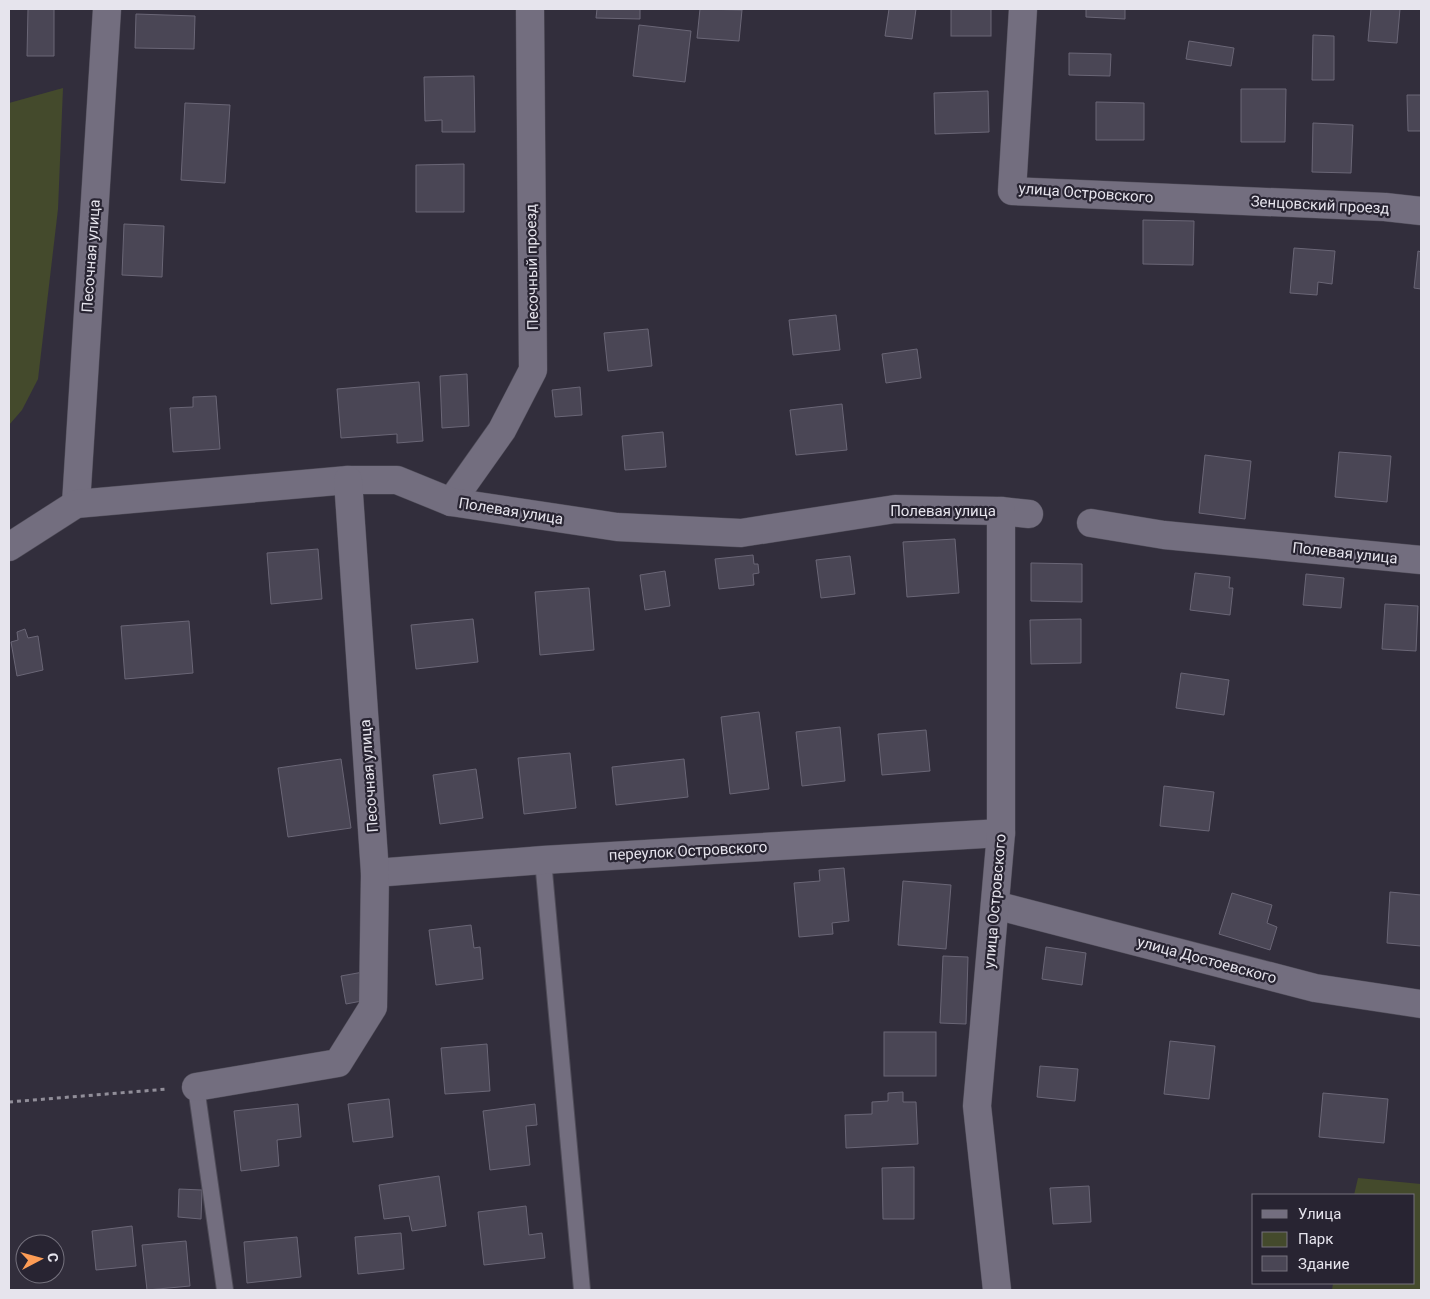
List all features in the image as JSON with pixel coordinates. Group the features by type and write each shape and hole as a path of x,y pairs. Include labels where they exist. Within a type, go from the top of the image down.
{"street":[{"name":"Песочная улица","path":"76,504 107,9"},
{"name":"Песочный проезд","path":"450,502 502,430 533,370 530,9"},
{"name":"улица Островского","path":"1024,9 1012,192 1219,200"},
{"name":"Зенцовский проезд","path":"1219,200 1385,207 1421,211"},
{"name":"Песочная улица","path":"196,1087 338,1063 373,1007 375,873 348,480"},
{"name":"Полевая улица","path":"9,547 76,504 348,480 397,480 450,502 618,527 741,533 895,509 1001,511 1029,514"},
{"name":"улица Островского","path":"997,1290 977,1106 1001,833 1001,511"},
{"name":"Полевая улица","path":"1091,523 1164,535 1421,560"},
{"name":"переулок Островского","path":"375,873 543,860 1001,833"},
{"name":"улица Достоевского","path":"995,905 1315,988 1421,1004"}],"lane":[{"path":"543,860 582,1290"},
{"path":"196,1087 225,1290"}],"path":[{"path":"9,1102 196,1087"}],"green space":[{"path":"63,88 58,209 38,379 22,410 9,425 9,103"},
{"path":"1358,1178 1421,1184 1421,1290 1332,1290 1333,1284 1415,1284 1415,1194 1354,1194"}],"building":[{"path":"28,9 54,9 54,56 27,56"},
{"path":"597,9 640,9 640,19 596,18"},
{"path":"700,9 742,10 739,41 697,38"},
{"path":"889,9 916,9 912,39 885,36"},
{"path":"951,9 991,9 991,36 951,36"},
{"path":"1086,9 1125,9 1125,19 1086,17"},
{"path":"1371,9 1400,9 1397,43 1368,41"},
{"path":"136,14 195,16 194,49 135,48"},
{"path":"639,25 691,31 685,82 633,76"},
{"path":"1313,35 1334,36 1334,80 1312,80"},
{"path":"1189,41 1234,48 1231,66 1186,59"},
{"path":"1069,53 1111,54 1110,76 1069,75"},
{"path":"474,76 475,132 442,132 442,120 425,121 424,77"},
{"path":"1241,89 1286,89 1285,142 1241,142"},
{"path":"988,91 989,132 935,134 934,93"},
{"path":"1407,95 1421,95 1421,131 1408,131"},
{"path":"1096,102 1144,103 1144,140 1096,140"},
{"path":"185,103 230,105 225,183 181,180"},
{"path":"1313,123 1353,125 1351,173 1312,172"},
{"path":"464,164 464,212 416,212 416,165"},
{"path":"1143,220 1194,221 1193,265 1143,264"},
{"path":"124,224 164,226 162,277 122,275"},
{"path":"1294,248 1335,251 1332,284 1318,282 1317,295 1290,293"},
{"path":"1418,251 1421,252 1421,289 1414,288"},
{"path":"836,315 840,350 793,355 789,320"},
{"path":"648,329 652,366 608,371 604,333"},
{"path":"917,349 921,378 886,383 882,354"},
{"path":"467,374 469,426 442,428 440,376"},
{"path":"419,382 423,441 397,443 397,434 341,438 337,389"},
{"path":"580,387 582,415 555,417 552,390"},
{"path":"216,396 220,449 173,452 170,408 193,407 193,397"},
{"path":"842,404 847,450 796,455 790,410"},
{"path":"663,432 666,467 625,470 622,436"},
{"path":"1339,452 1391,456 1387,502 1335,497"},
{"path":"1205,455 1251,461 1245,519 1199,513"},
{"path":"955,539 959,593 907,597 903,542"},
{"path":"318,549 322,599 271,604 267,553"},
{"path":"753,555 754,564 758,564 759,573 753,574 754,585 719,589 715,559"},
{"path":"850,556 855,594 821,598 816,560"},
{"path":"1031,563 1082,564 1082,602 1031,601"},
{"path":"665,571 670,606 645,610 640,575"},
{"path":"1195,573 1230,577 1229,588 1233,588 1230,615 1190,610"},
{"path":"1306,574 1344,578 1341,608 1303,605"},
{"path":"589,588 594,650 540,655 535,592"},
{"path":"1385,604 1418,606 1416,651 1382,649"},
{"path":"473,619 478,662 416,669 411,625"},
{"path":"1081,619 1081,663 1031,664 1030,620"},
{"path":"189,621 193,673 125,679 121,626"},
{"path":"25,629 28,638 38,636 43,670 17,676 11,642 18,640 17,632"},
{"path":"1181,673 1229,680 1224,715 1176,708"},
{"path":"759,712 769,789 730,794 721,717"},
{"path":"840,727 845,781 802,786 796,732"},
{"path":"926,730 930,771 882,775 878,734"},
{"path":"570,753 576,808 524,814 518,758"},
{"path":"341,759 351,828 288,837 278,768"},
{"path":"684,759 688,797 616,805 612,767"},
{"path":"476,769 483,818 440,824 433,775"},
{"path":"1164,786 1214,792 1209,831 1160,826"},
{"path":"844,868 849,921 832,923 833,934 799,937 794,883 820,881 819,870"},
{"path":"903,881 951,885 946,949 898,945"},
{"path":"1390,892 1421,895 1421,946 1387,943"},
{"path":"1232,893 1272,905 1267,923 1277,927 1270,950 1219,934"},
{"path":"471,925 474,948 480,947 483,979 436,985 429,930"},
{"path":"1046,947 1086,953 1082,985 1042,979"},
{"path":"943,956 968,957 966,1024 940,1023"},
{"path":"363,972 367,1000 346,1004 341,976"},
{"path":"884,1032 936,1032 936,1076 884,1076"},
{"path":"1170,1041 1215,1046 1209,1099 1164,1094"},
{"path":"487,1044 490,1091 445,1094 441,1048"},
{"path":"1040,1066 1078,1069 1075,1101 1037,1097"},
{"path":"903,1092 903,1102 916,1102 918,1144 846,1148 845,1115 872,1114 872,1102 888,1101 888,1093"},
{"path":"1323,1093 1388,1099 1384,1143 1319,1137"},
{"path":"389,1099 393,1137 353,1142 348,1104"},
{"path":"298,1104 301,1137 277,1140 279,1166 241,1171 234,1111"},
{"path":"535,1104 537,1125 526,1126 530,1165 490,1170 483,1111"},
{"path":"914,1167 914,1219 883,1219 882,1168"},
{"path":"439,1176 446,1226 412,1231 409,1216 384,1219 379,1185"},
{"path":"1089,1186 1091,1222 1053,1224 1050,1188"},
{"path":"179,1189 202,1190 201,1219 178,1217"},
{"path":"526,1206 529,1235 542,1233 545,1258 484,1265 478,1212"},
{"path":"132,1226 136,1266 96,1270 92,1231"},
{"path":"401,1233 404,1269 358,1274 355,1237"},
{"path":"297,1237 301,1277 247,1283 244,1242"},
{"path":"186,1241 190,1286 147,1290 142,1245"}]}
